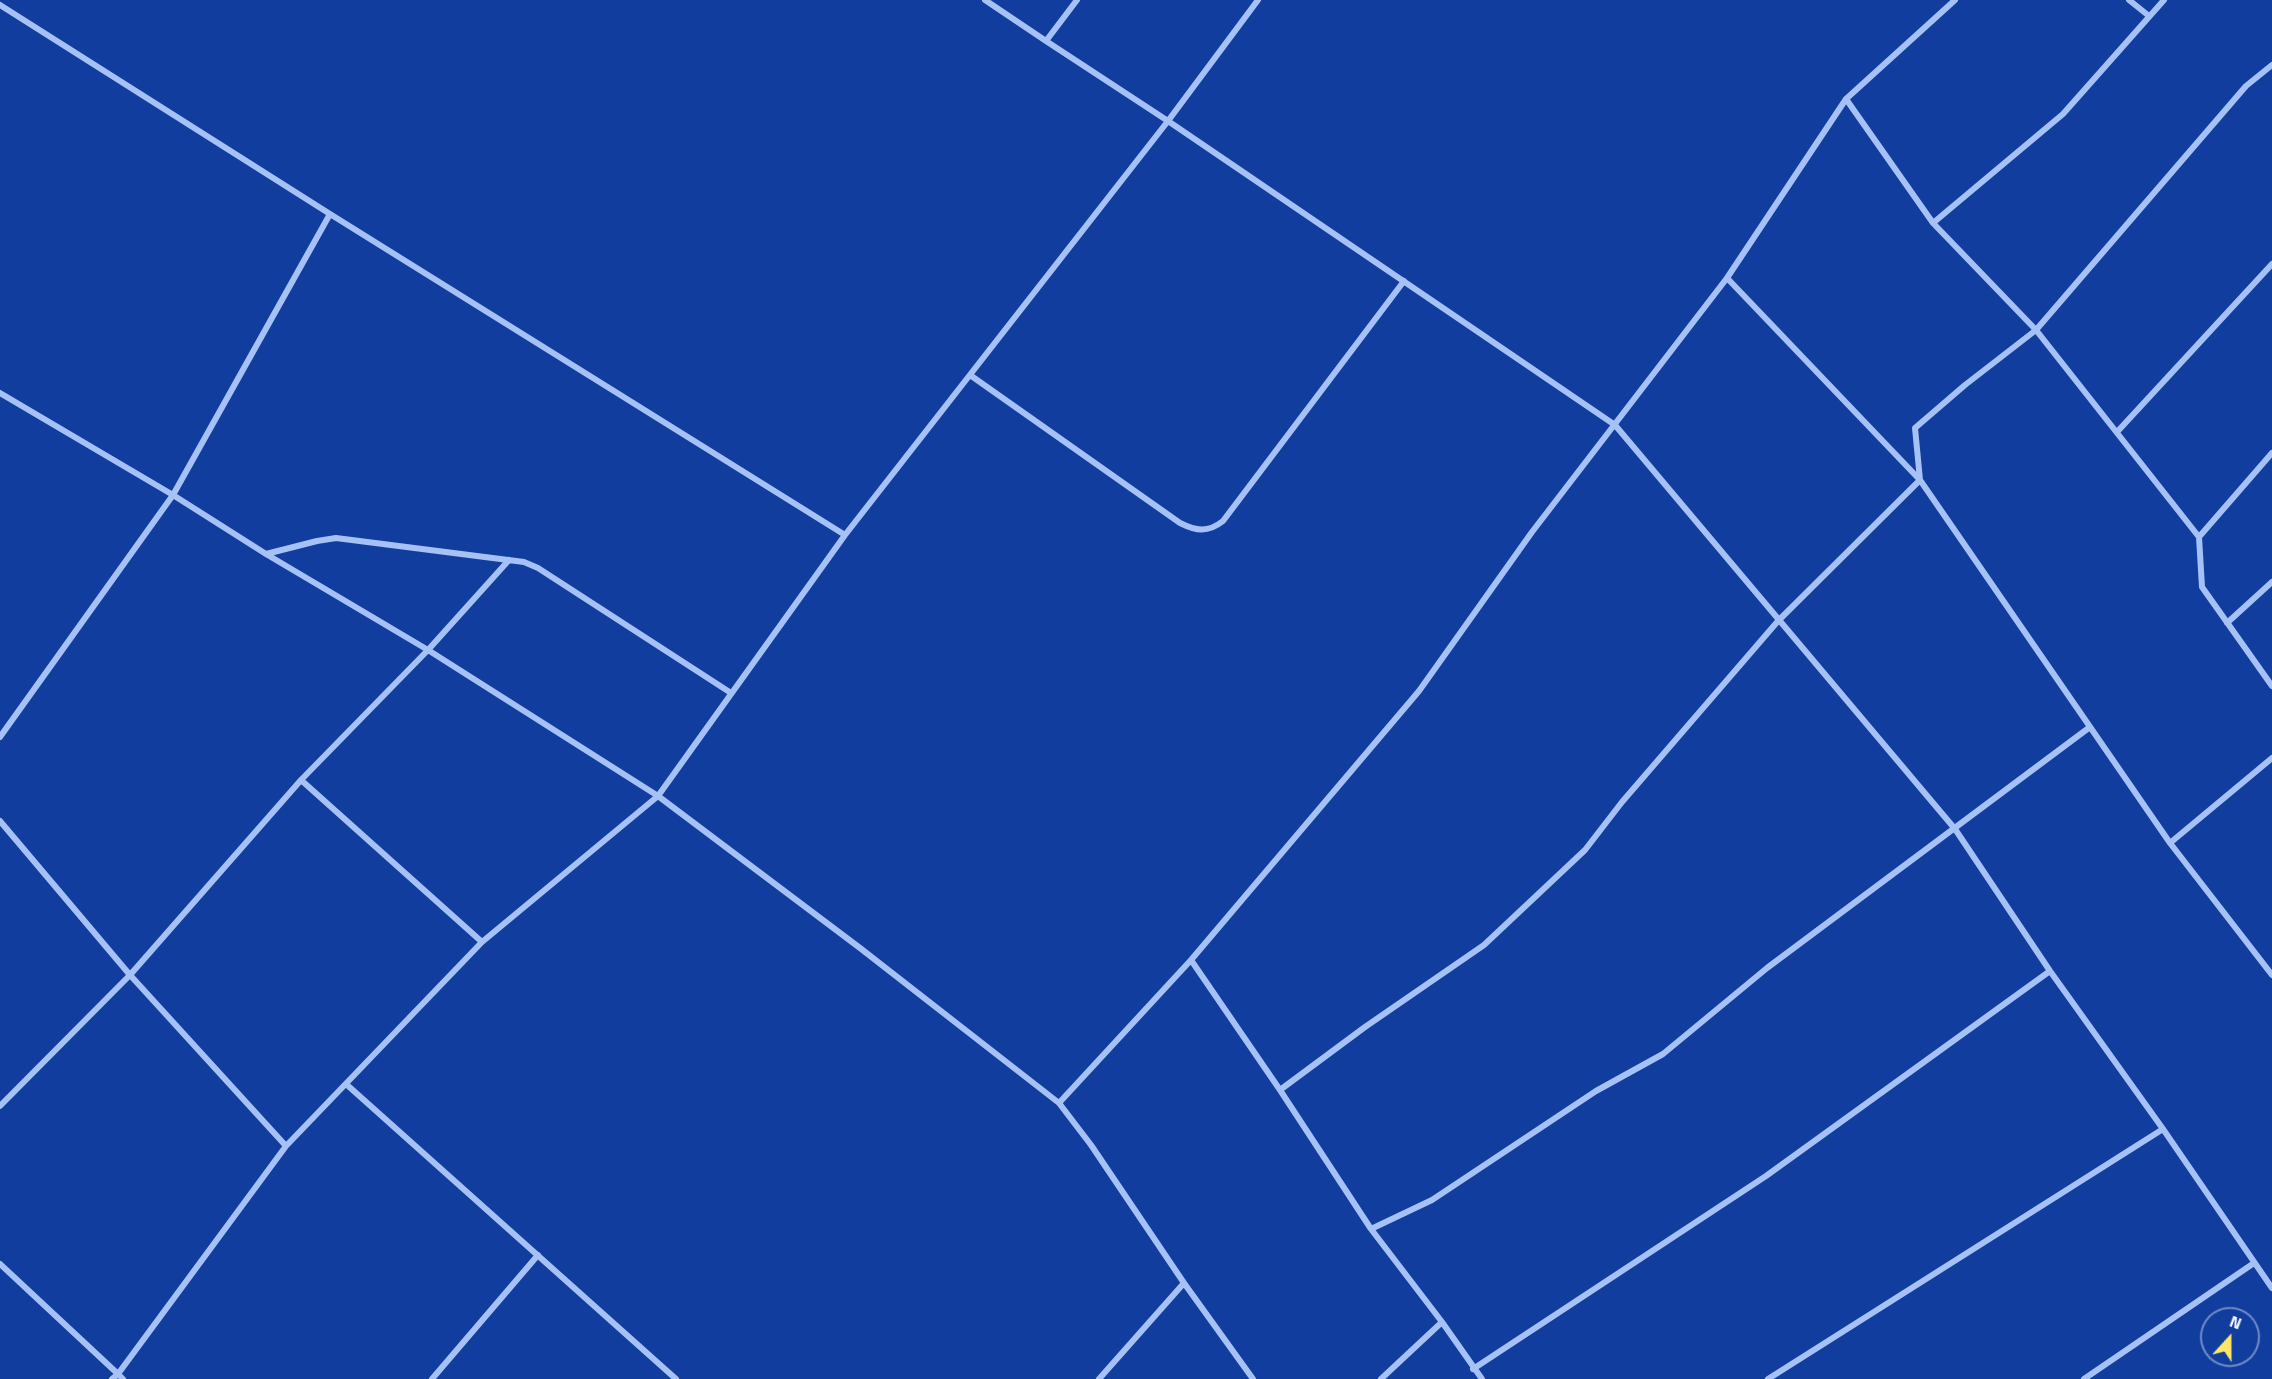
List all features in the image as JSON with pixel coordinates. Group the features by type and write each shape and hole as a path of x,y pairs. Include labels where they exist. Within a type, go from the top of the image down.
{"street":[{"path":"985,0 1168,121 1615,425 1955,829 2050,971 2163,1129 2272,1288"},
{"path":"1046,41 1077,0"},
{"path":"112,1379 120,1376 286,1146 482,942 658,796 845,535 1168,121 1258,0"},
{"path":"1059,1103 1191,960 1419,692 1532,532 1727,278 1846,99 1955,0"},
{"path":"2129,0 2149,16"},
{"path":"1933,223 2063,114 2164,0"},
{"path":"0,5 845,535"},
{"path":"1920,480 1915,428 1965,385 2036,330 2246,86 2272,65"},
{"path":"1846,99 1933,223 2036,330 2199,537 2202,587 2272,686"},
{"path":"0,737 173,495 330,214"},
{"path":"2117,432 2272,264"},
{"path":"1727,278 1920,480 2170,843 2272,975"},
{"path":"970,375 1180,523 1198,530 1208,530 1223,521 1404,281"},
{"path":"0,393 428,650 658,796 860,948 1059,1103 1091,1145 1184,1283 1253,1379"},
{"path":"2199,537 2272,453"},
{"path":"1280,1090 1484,945 1577,858 1622,802 1779,621 1920,480"},
{"path":"266,554 336,538 524,562 538,568 731,693"},
{"path":"0,1106 130,975 301,780 428,650 509,560"},
{"path":"2228,623 2272,582"},
{"path":"1371,1229 1432,1200 1596,1091 1663,1054 1767,968 2090,727"},
{"path":"2170,843 2272,758"},
{"path":"301,780 482,942"},
{"path":"0,821 130,975 286,1146"},
{"path":"1191,960 1371,1229 1482,1379"},
{"path":"1473,1369 1766,1176 2050,971"},
{"path":"346,1084 676,1379"},
{"path":"1768,1379 2163,1129"},
{"path":"432,1379 538,1255"},
{"path":"2084,1379 2253,1263"},
{"path":"0,1264 120,1376"},
{"path":"1099,1379 1184,1283"},
{"path":"1381,1379 1442,1322"}]}
